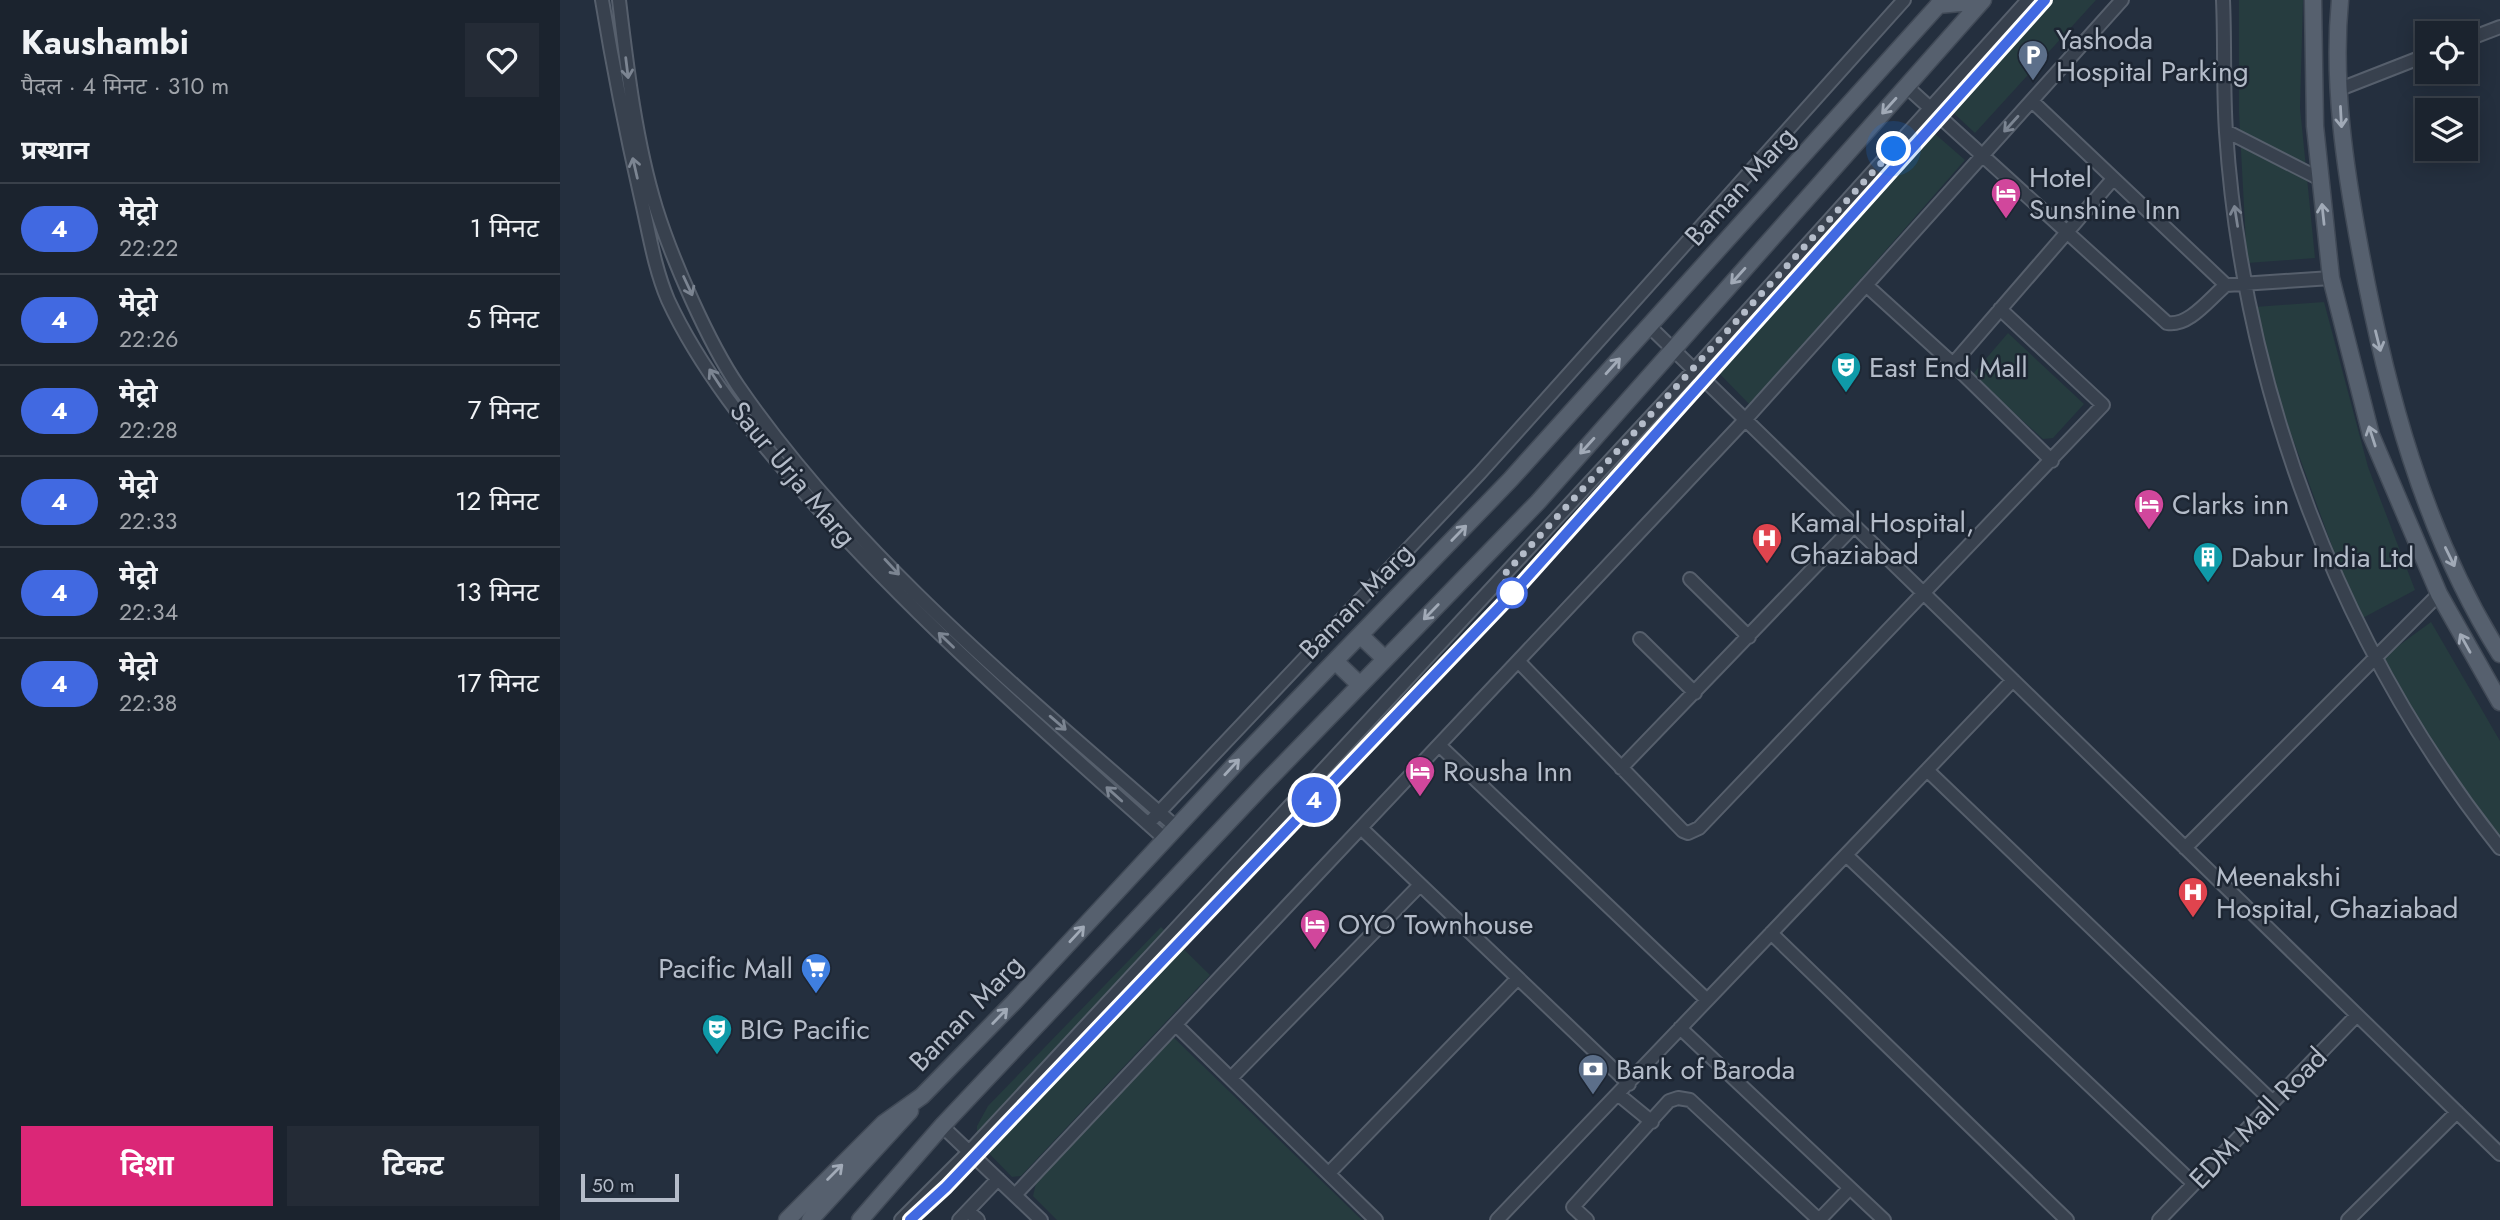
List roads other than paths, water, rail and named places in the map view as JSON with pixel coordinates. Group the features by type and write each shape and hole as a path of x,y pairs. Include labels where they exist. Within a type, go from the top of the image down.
{"main road":[{"path":"2313,0 2315,126 2331,278 2371,435 2439,594 2500,702"},
{"path":"2340,0 2341,120 2352,205 2375,331 2399,427 2437,530 2500,654"},
{"path":"1940,3 1983,1"},
{"name":"Baman Marg","path":"860,1220 942,1126 1360,685 1538,502 1983,1"},
{"name":"Baman Marg","path":"787,1220 884,1123 922,1096 1335,660 1510,480 1940,3"},
{"path":"1920,25 1943,46"},
{"path":"2363,402 2391,393"},
{"path":"1360,635 1385,659"},
{"path":"1335,660 1360,685"},
{"path":"810,1220 894,1131 922,1096"}],"street":[{"name":"Saur Urja Marg","path":"602,0 615,81 653,260 668,300 724,391 771,454 907,603 992,685 1148,824 1171,833"},
{"name":"Saur Urja Marg","path":"619,0 629,80 656,207 677,262 736,384 821,491 919,596 1002,675 1159,812 1171,833"},
{"path":"1148,824 1480,473 1904,0"},
{"path":"901,1220 969,1152 1694,370 2028,0"},
{"path":"1015,1195 1745,420 2122,0"},
{"path":"2224,0 2226,131 2247,283 2257,341 2299,480 2374,657 2459,797 2500,848"},
{"path":"2478,35 2500,27"},
{"path":"2340,89 2415,60"},
{"path":"1906,87 2167,323 2175,324 2187,319 2226,285 2331,278"},
{"path":"2032,101 2226,285"},
{"path":"2226,131 2320,179"},
{"path":"1953,364 2113,179"},
{"path":"1866,285 1953,364 2052,461"},
{"path":"1518,661 1683,831 1694,831 2103,405 2000,309"},
{"path":"1648,326 2500,1154"},
{"path":"1621,768 1854,526"},
{"path":"1690,579 1749,637"},
{"path":"2185,848 2439,594"},
{"path":"1640,639 1695,693"},
{"path":"1497,1220 2013,680"},
{"path":"1439,745 1706,999"},
{"path":"1927,770 2273,1102"},
{"path":"1361,828 1629,1084"},
{"path":"1846,855 2194,1184"},
{"path":"1231,1079 1420,884"},
{"path":"1771,933 2067,1220"},
{"path":"1329,1173 1518,978"},
{"name":"EDM Mall Road","path":"2159,1220 2357,1015"},
{"path":"1176,1025 1376,1220"},
{"path":"1681,1028 1884,1220"},
{"path":"1619,1095 1652,1122"},
{"path":"1587,1220 1573,1207 1669,1101 1678,1098 1690,1100 1819,1220 1850,1188"},
{"path":"2348,1220 2457,1112"},
{"path":"942,1126 1041,1220"},
{"path":"978,1220 964,1215 998,1179"}],"railway":[{"path":"910,1220 946,1187 1513,593 2045,0"}],"metro line":[{"name":"4","path":"910,1220 946,1187 1513,593 2045,0"}],"place":[{"name":"Yashoda Hospital Parking","path":"2033,82"},
{"name":"Hotel Sunshine Inn","path":"2006,220"},
{"name":"East End Mall","path":"1846,394"},
{"name":"Clarks inn","path":"2149,531"},
{"name":"Kamal Hospital, Ghaziabad","path":"1767,565"},
{"name":"Dabur India Ltd","path":"2208,584"},
{"name":"Rousha Inn","path":"1420,798"},
{"name":"Meenakshi Hospital, Ghaziabad","path":"2193,919"},
{"name":"OYO Townhouse","path":"1315,951"},
{"name":"Pacific Mall","path":"816,995"},
{"name":"BIG Pacific","path":"717,1056"},
{"name":"Bank of Baroda","path":"1593,1096"}]}
